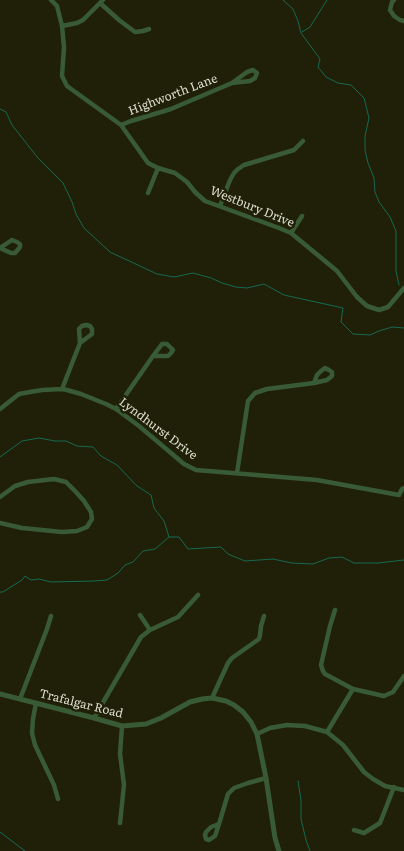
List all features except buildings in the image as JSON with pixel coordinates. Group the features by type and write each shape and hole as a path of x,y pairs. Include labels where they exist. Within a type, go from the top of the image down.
{"street":[{"name":"Westbury Drive","path":"52,0 56,6 62,26 64,47 62,76 67,86 121,126 148,163 175,174 187,182 205,201 291,233 337,271 366,306 379,310 388,307 404,288"},
{"path":"394,0 390,10 394,16 404,21"},
{"path":"62,26 83,20 102,2 119,20 134,32 149,29"},
{"name":"Highworth Lane","path":"121,126 130,121 171,109 232,83 247,72 253,70 257,73 256,78 250,81 232,83"},
{"path":"220,206 230,180 238,169 244,165 294,150 303,140"},
{"path":"148,193 158,168"},
{"path":"291,233 302,216"},
{"path":"62,389 80,343"},
{"path":"116,409 152,356"},
{"path":"237,473 248,401 255,393 267,389 314,383"},
{"name":"Lyndhurst Drive","path":"0,409 19,394 62,389 81,394 116,409 184,464 196,470 317,480 402,496 404,488"},
{"path":"0,497 15,486 28,482 54,479 66,482 84,500 91,512 92,519 87,527 77,531 62,532 22,528 0,523"},
{"path":"94,718 140,637 150,630 178,617 198,595"},
{"path":"335,610 321,665 325,674 353,689 380,696 393,692 404,676"},
{"path":"140,615 150,630"},
{"path":"20,699 51,616"},
{"path":"264,616 258,639 228,663 212,698 226,701 238,708 251,722 257,734 275,838 280,851"},
{"path":"327,732 353,689"},
{"name":"Trafalgar Road","path":"0,694 122,726 146,724 190,702 212,698"},
{"path":"36,703 32,733 35,745 54,785 58,799"},
{"path":"257,734 270,728 287,725 305,726 327,732 343,745 364,772 373,779 385,786 404,790"},
{"path":"120,823 124,785 120,754 122,726"},
{"path":"218,824 228,794 234,788 266,778"},
{"path":"354,830 364,833 380,823 394,787"}],"waterway":[{"path":"283,0 293,9 301,33 320,59 318,67 326,77 338,83 351,85 364,98 369,118 365,136 365,150 374,178 375,192 396,231 396,271 399,285"},
{"path":"302,32 310,27 327,0"},
{"path":"0,109 6,112 12,125 38,158 63,183 84,228 110,252 157,274 174,277 193,273 236,287 247,288 264,284 284,295 343,308 341,322 353,334 370,335 392,327 404,328"},
{"path":"0,457 22,441 39,438 66,441 77,446 93,447 101,456 117,465 137,486 151,495 154,508 164,521 169,537"},
{"path":"0,592 22,580 25,576 31,580 39,579 51,582 107,580 118,573 125,565 133,562 143,551 155,549 169,537 179,537 188,549 221,547 228,554 245,561 273,559 292,563 313,564 329,558 342,557 354,563 404,560"},
{"path":"298,781 301,819 310,851"},
{"path":"0,832 25,851"}]}
